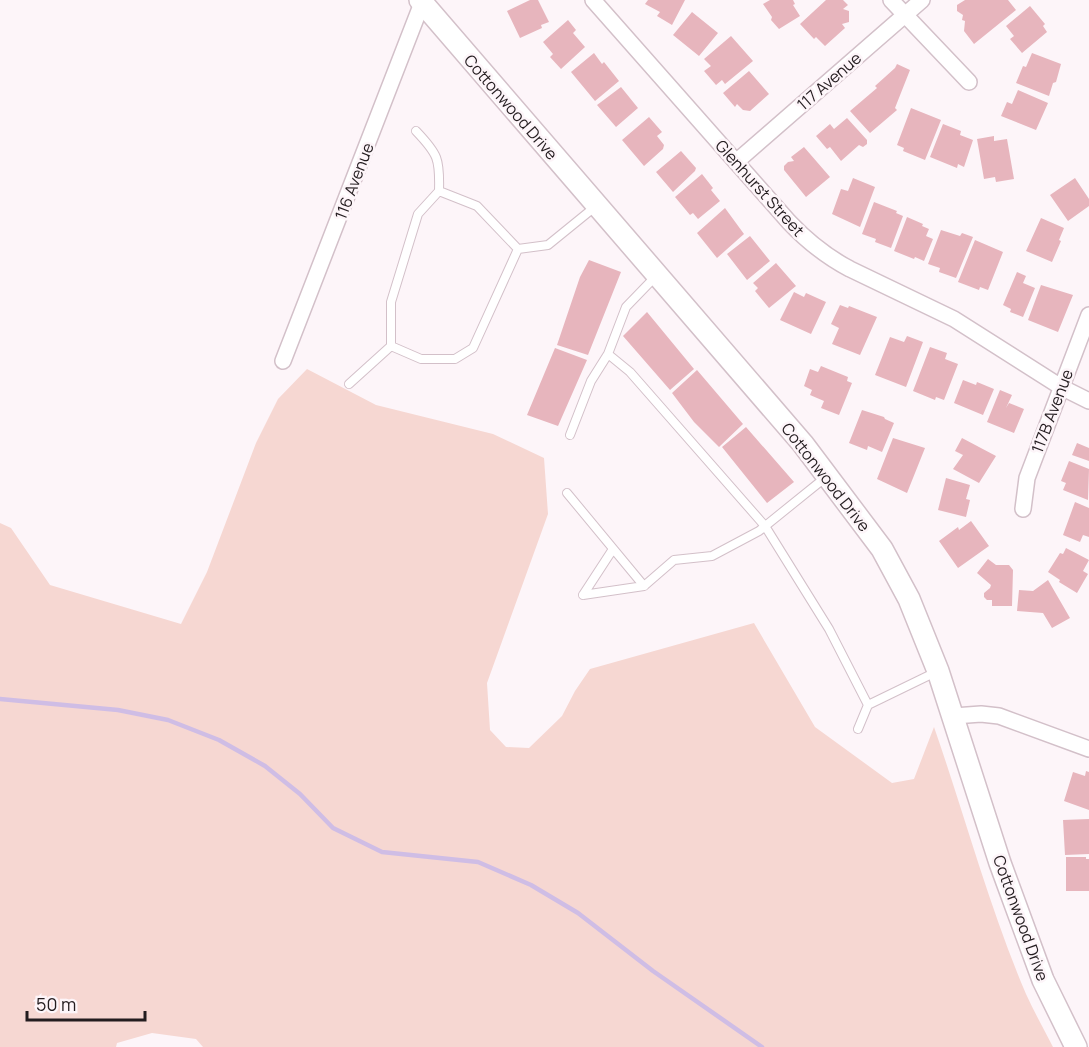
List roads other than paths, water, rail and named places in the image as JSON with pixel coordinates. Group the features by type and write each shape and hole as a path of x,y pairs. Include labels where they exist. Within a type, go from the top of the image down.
{"street":[{"name":"Glenhurst Street","path":"593,0 799,233 834,261 954,319 1061,387 1089,401"},
{"path":"891,0 969,82"},
{"name":"117 Avenue","path":"736,162 922,0"},
{"name":"Cottonwood Drive","path":"422,1 828,476 882,549 913,609 938,671 1000,863 1043,980 1076,1047"},
{"name":"116 Avenue","path":"283,361 422,1"},
{"name":"117B Avenue","path":"1023,509 1027,478 1089,315"},
{"path":"954,716 981,714 999,716 1089,749"}],"lane":[{"path":"349,384 391,346 392,302 418,214 439,191 439,168 433,148 416,131"},
{"path":"439,191 477,206 518,249"},
{"path":"518,249 548,245 596,206"},
{"path":"391,346 421,359 455,359 472,348 518,249"},
{"path":"570,435 591,381 608,354 626,307 657,275"},
{"path":"608,354 630,372 765,526 829,629 868,705"},
{"path":"613,549 583,595 644,586 674,560 712,556 765,526 828,476"},
{"path":"567,493 644,586"},
{"path":"858,729 868,705 938,671"}],"waterway":[{"path":"0,699 118,710 168,720 219,740 265,766 300,794 333,828 382,852 478,862 531,885 578,913 653,971 762,1047"}]}
